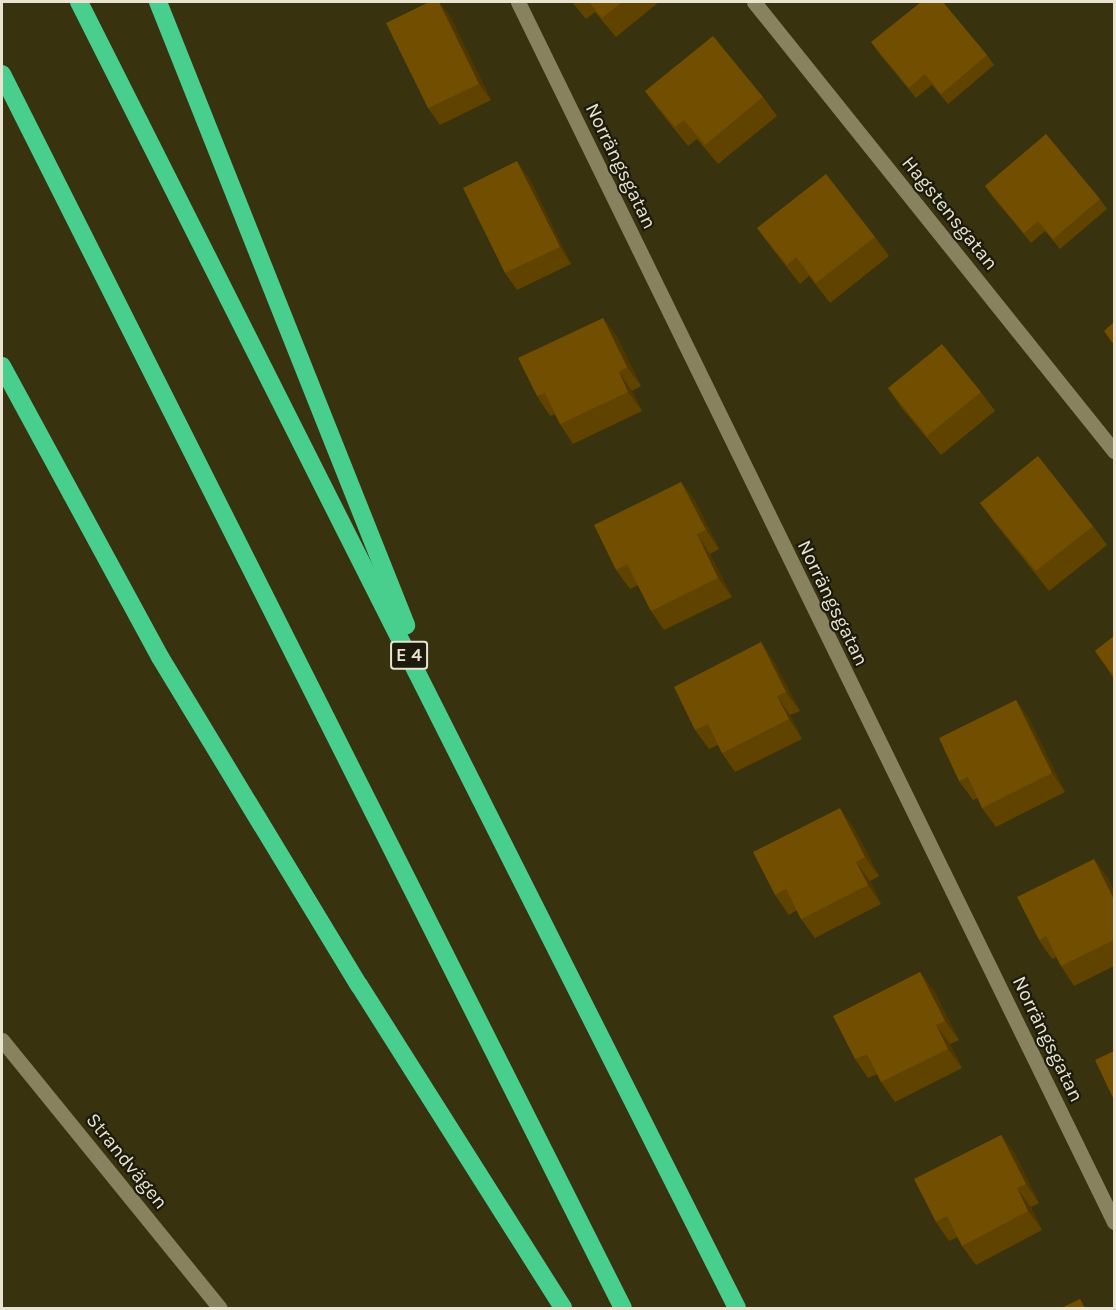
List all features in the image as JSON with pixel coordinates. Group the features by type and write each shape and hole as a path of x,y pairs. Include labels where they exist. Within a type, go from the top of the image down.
{"highway":[{"name":"E 4","path":"79,2 737,1308"},
{"path":"158,2 448,733"},
{"path":"2,74 623,1308"},
{"path":"2,366 160,657 359,985 563,1308"}],"street":[{"name":"Norrängsgatan","path":"518,2 1114,1222"},
{"name":"Hagstensgatan","path":"754,2 1114,451"},
{"name":"Strandvägen","path":"2,1040 220,1308"}],"building":[{"path":"429,2 439,2 479,84 428,108 386,23"},
{"path":"589,2 622,2 602,18"},
{"path":"921,2 943,2 987,55 941,94 925,74 909,88 871,42"},
{"path":"713,36 763,97 705,145 684,120 675,127 645,91"},
{"path":"1046,134 1100,199 1053,239 1038,221 1024,233 985,186"},
{"path":"517,161 560,247 505,273 463,188"},
{"path":"826,174 875,237 816,283 796,257 787,265 757,228"},
{"path":"603,318 627,367 619,372 628,392 560,424 545,393 537,396 518,358"},
{"path":"1114,322 1114,345 1104,331"},
{"path":"942,344 981,392 927,436 888,388"},
{"path":"1038,456 1093,526 1036,571 980,503"},
{"path":"681,482 706,530 697,534 718,578 651,611 627,564 616,570 594,525"},
{"path":"1114,636 1114,676 1095,651"},
{"path":"761,642 786,692 777,696 789,719 722,753 708,724 695,730 674,687"},
{"path":"1016,700 1052,773 982,808 968,777 959,781 939,738"},
{"path":"840,808 865,857 856,862 868,885 801,919 786,889 775,895 753,852"},
{"path":"1094,859 1114,900 1114,940 1061,966 1046,936 1039,940 1017,897"},
{"path":"920,972 945,1021 936,1025 948,1049 881,1082 867,1054 855,1059 833,1016"},
{"path":"1114,1051 1114,1100 1095,1060"},
{"path":"1001,1135 1026,1184 1017,1188 1028,1211 962,1246 947,1216 936,1222 914,1179"},
{"path":"1080,1299 1085,1308 1061,1308"}]}
